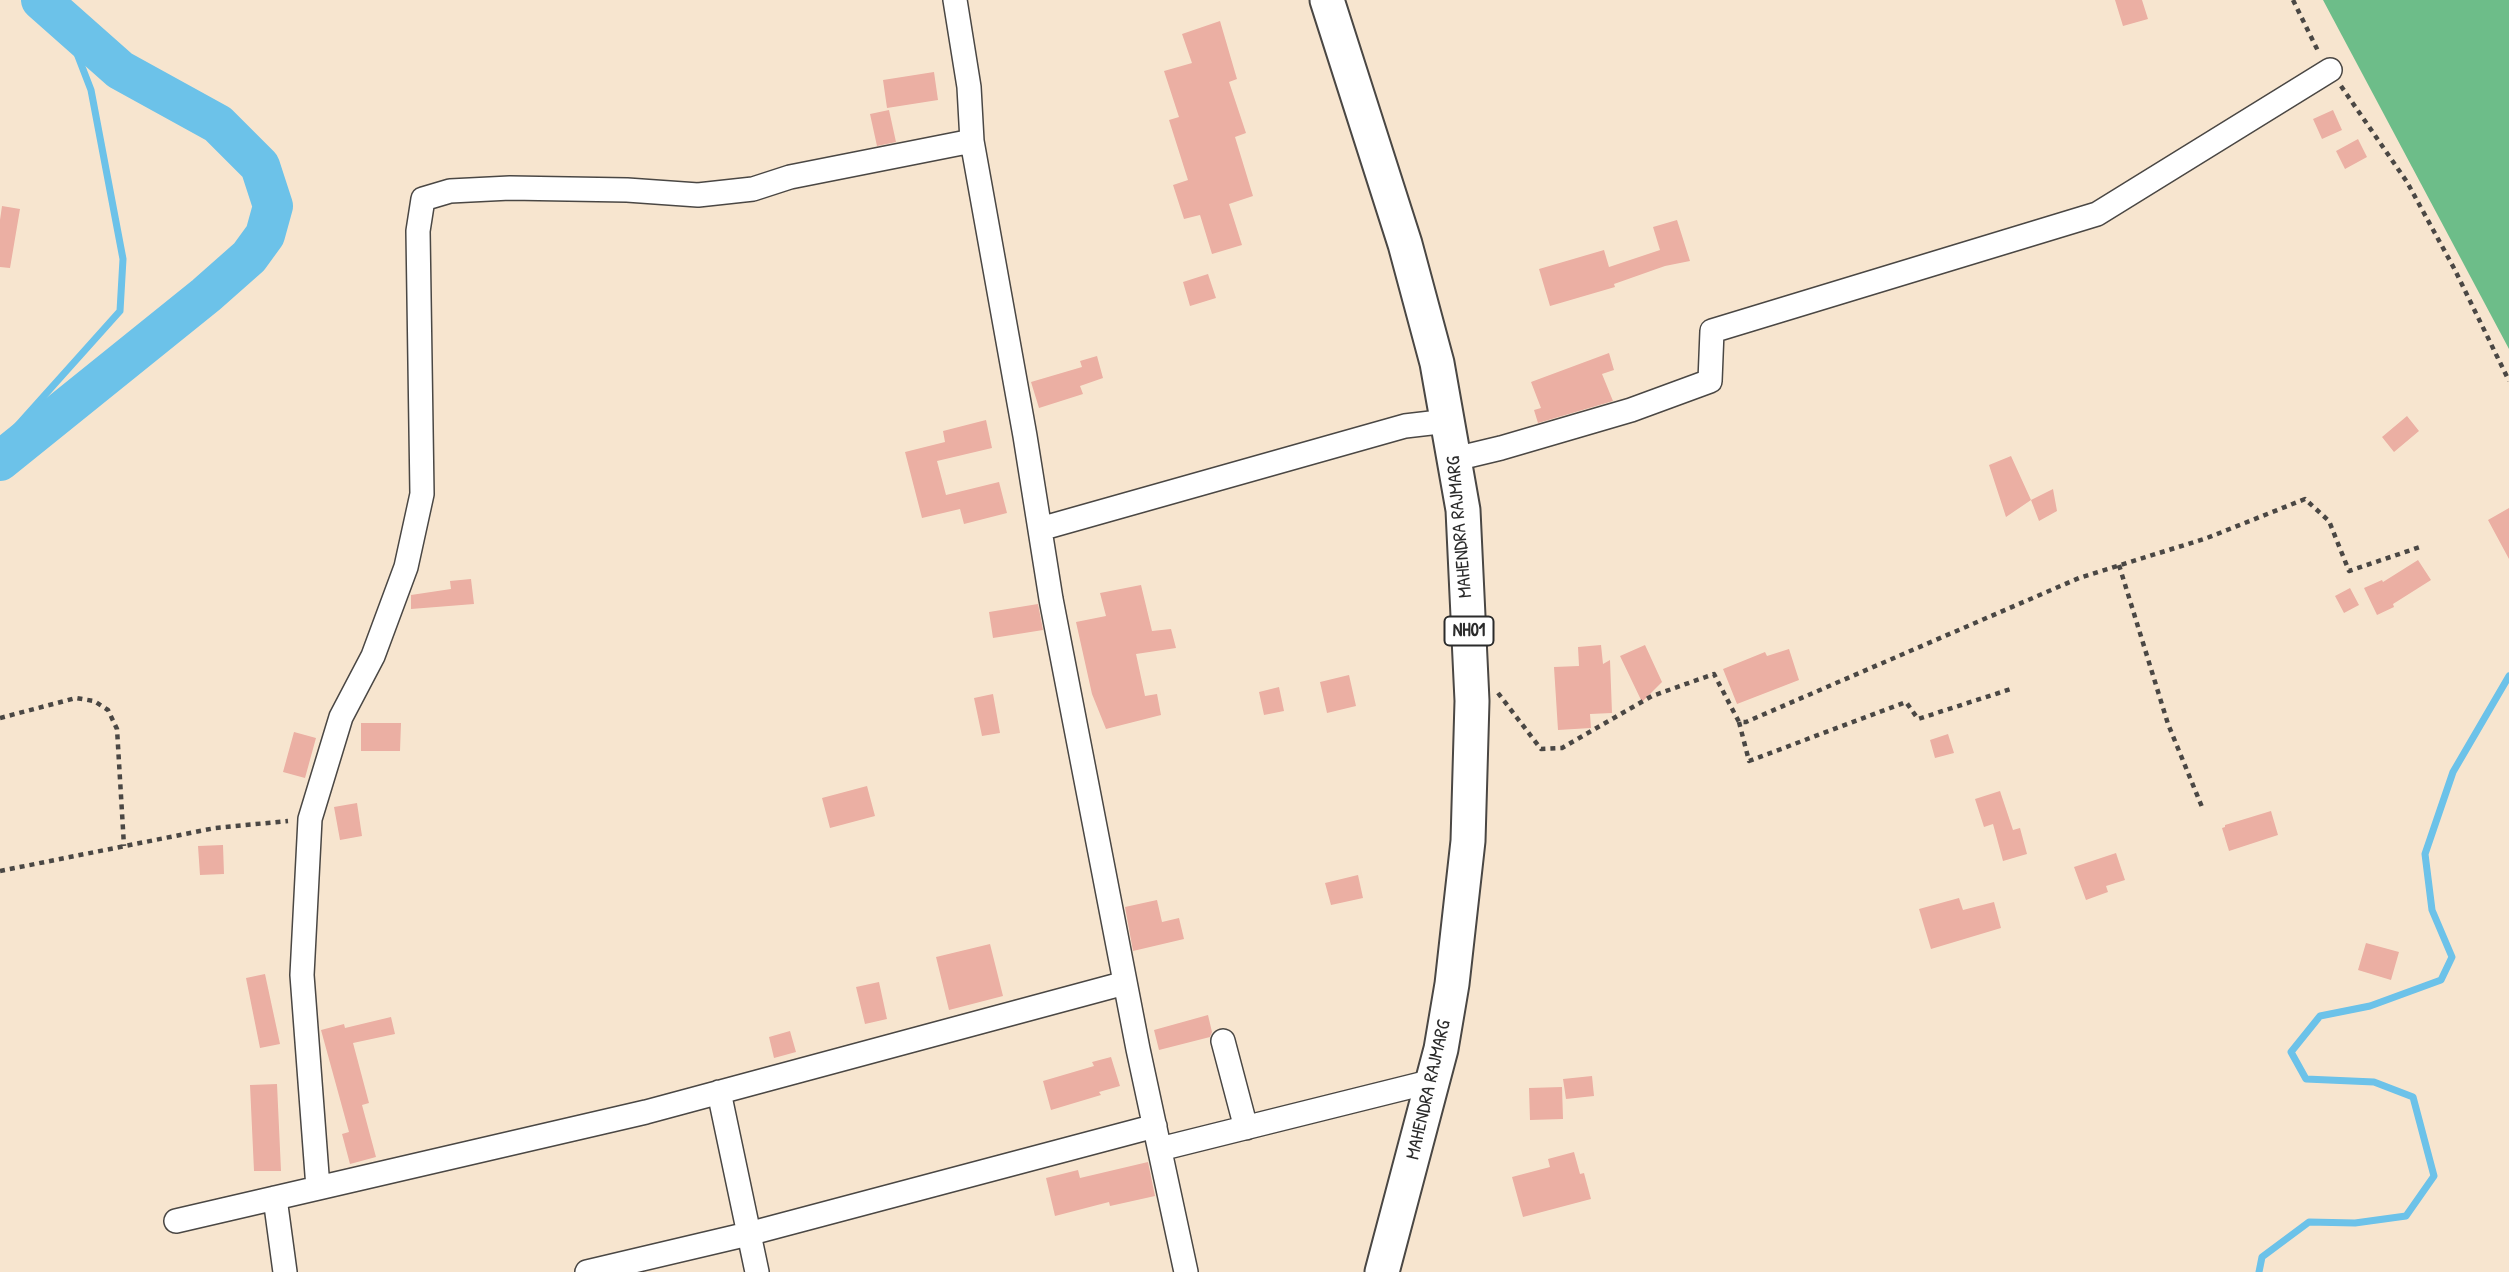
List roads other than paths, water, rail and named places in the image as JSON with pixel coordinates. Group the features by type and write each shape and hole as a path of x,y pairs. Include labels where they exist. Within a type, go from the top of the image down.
{"highway":[{"name":"MAHENDRA RAJMARG","path":"1327,0 1405,244 1437,363 1463,510 1472,701 1468,841 1452,984 1441,1049 1382,1272"}],"street":[{"path":"954,0 969,87 972,141 1051,599 1160,1149 1181,1271"},
{"path":"1455,459 1631,410 1710,381 1712,331 2097,214 2330,70"},
{"path":"318,1188 302,975 310,819 341,717 373,656 406,567 422,494 418,231 424,200 450,191 510,188 627,190 698,195 753,189 790,177 972,141"},
{"path":"1040,529 1405,426 1448,421"},
{"path":"176,1221 646,1112 1125,983"},
{"path":"1223,1041 1246,1128"},
{"path":"1160,1149 1433,1081"},
{"path":"719,1092 757,1272"},
{"path":"587,1272 748,1234 1155,1126"},
{"path":"275,1198 285,1272"}],"waterway":[{"path":"0,461 206,295 249,257 265,235 273,206 260,166 218,124 120,70 41,0"},
{"path":"0,445 120,311 123,259 91,90 64,20"},
{"path":"2259,1272 2262,1257 2309,1222 2355,1223 2406,1216 2434,1176 2413,1097 2374,1082 2306,1079 2291,1052 2320,1016 2370,1006 2441,980 2452,957 2432,910 2425,854 2453,772 2509,676"}]}
